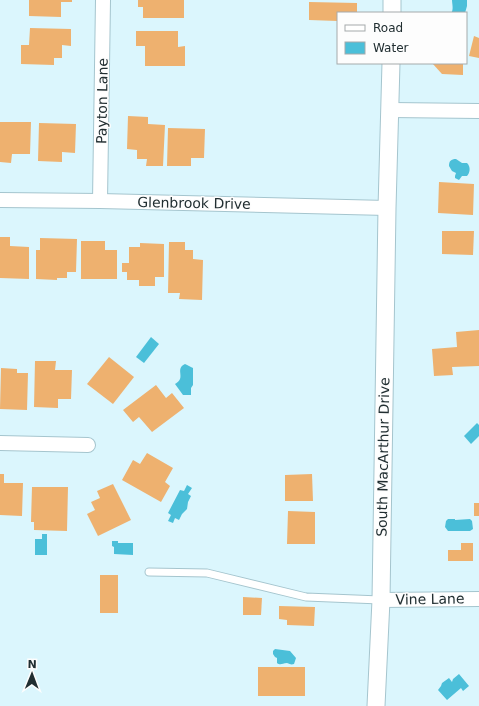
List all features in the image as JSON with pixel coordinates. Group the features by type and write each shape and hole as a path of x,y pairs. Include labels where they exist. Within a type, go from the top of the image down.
{"street":[{"name":"Payton Lane","path":"100,201 104,0"},
{"path":"392,0 392,12"},
{"path":"387,208 391,110 391,64"},
{"path":"391,110 479,111"},
{"name":"Glenbrook Drive","path":"0,200 387,208"},
{"name":"South MacArthur Drive","path":"376,706 381,600 387,208"},
{"path":"0,443 88,445"},
{"name":"Vine Lane","path":"381,600 479,599"}],"lane":[{"path":"149,572 207,573 306,597 381,600"}],"water":[{"path":"452,0 467,0 465,12 452,12"},
{"path":"453,159 456,159 462,163 467,163 470,168 467,176 462,176 459,180 455,178 456,173 452,171 449,166 449,163"},
{"path":"151,337 159,344 144,363 136,357"},
{"path":"185,364 193,368 193,385 191,388 191,395 183,395 175,384 181,376 180,368"},
{"path":"477,423 479,425 479,436 471,444 464,436"},
{"path":"187,485 192,488 188,494 191,496 187,509 179,520 175,518 173,523 168,521 171,515 168,513 180,490 184,491"},
{"path":"448,519 470,519 472,521 473,529 470,531 448,531 445,527"},
{"path":"42,534 47,534 47,555 35,555 35,539 42,539"},
{"path":"112,541 118,541 118,543 133,543 133,555 114,554"},
{"path":"275,649 290,651 296,658 294,664 277,663 277,658 273,654"},
{"path":"459,674 469,686 463,691 461,688 447,700 438,690 442,683 449,678 452,682 453,679"}],"building":[{"path":"29,0 72,0 72,2 61,2 61,17 29,16"},
{"path":"138,0 184,0 184,18 143,18 143,7 138,7"},
{"path":"309,2 357,3 357,12 337,12 337,21 309,20"},
{"path":"30,28 71,29 71,46 62,45 62,58 54,58 54,65 21,64 21,45 29,45"},
{"path":"136,31 178,31 178,47 185,46 185,66 145,66 145,46 136,46"},
{"path":"474,36 479,38 479,58 469,56"},
{"path":"433,64 463,64 463,75 442,74"},
{"path":"128,116 148,117 148,124 165,125 163,166 146,166 147,159 137,159 137,150 127,149"},
{"path":"0,122 31,122 30,154 12,154 11,163 0,162"},
{"path":"39,123 76,124 75,153 62,152 62,162 38,161"},
{"path":"168,128 205,129 204,158 191,158 191,166 167,166"},
{"path":"439,182 474,184 473,215 438,213"},
{"path":"442,231 474,231 473,255 442,254"},
{"path":"0,237 10,237 10,246 29,247 29,279 0,278"},
{"path":"40,238 77,239 76,272 67,272 67,278 57,278 57,280 36,279 36,250 40,250"},
{"path":"81,241 105,241 105,250 117,250 117,279 81,279"},
{"path":"169,242 185,242 185,250 193,250 193,259 203,260 202,300 179,299 180,293 168,293"},
{"path":"140,243 164,244 164,277 155,277 155,286 139,286 139,280 127,280 127,272 122,272 122,263 129,263 129,247 140,247"},
{"path":"479,330 479,366 452,367 453,375 434,376 432,349 457,347 456,332"},
{"path":"109,357 134,377 113,404 87,384"},
{"path":"35,361 56,361 55,370 72,370 71,399 58,399 58,408 34,407"},
{"path":"1,368 17,369 17,373 28,373 27,410 0,409"},
{"path":"156,385 166,398 172,393 184,408 152,432 139,417 133,422 123,410"},
{"path":"147,453 173,468 165,482 170,486 161,502 122,480 133,460 140,464"},
{"path":"0,474 4,474 4,483 23,483 22,516 0,515"},
{"path":"312,474 313,501 285,501 285,475"},
{"path":"113,484 131,520 98,536 87,514 95,510 91,502 100,498 97,491"},
{"path":"32,487 68,487 67,531 34,530 34,522 31,522"},
{"path":"474,503 479,503 479,516 474,516"},
{"path":"288,511 315,512 315,544 287,544"},
{"path":"461,543 473,543 473,561 448,561 448,550 461,550"},
{"path":"100,575 118,575 118,613 100,613"},
{"path":"243,597 262,598 261,615 243,615"},
{"path":"279,606 315,607 314,626 287,625 287,620 279,619"},
{"path":"258,667 305,667 305,696 258,696"}]}
